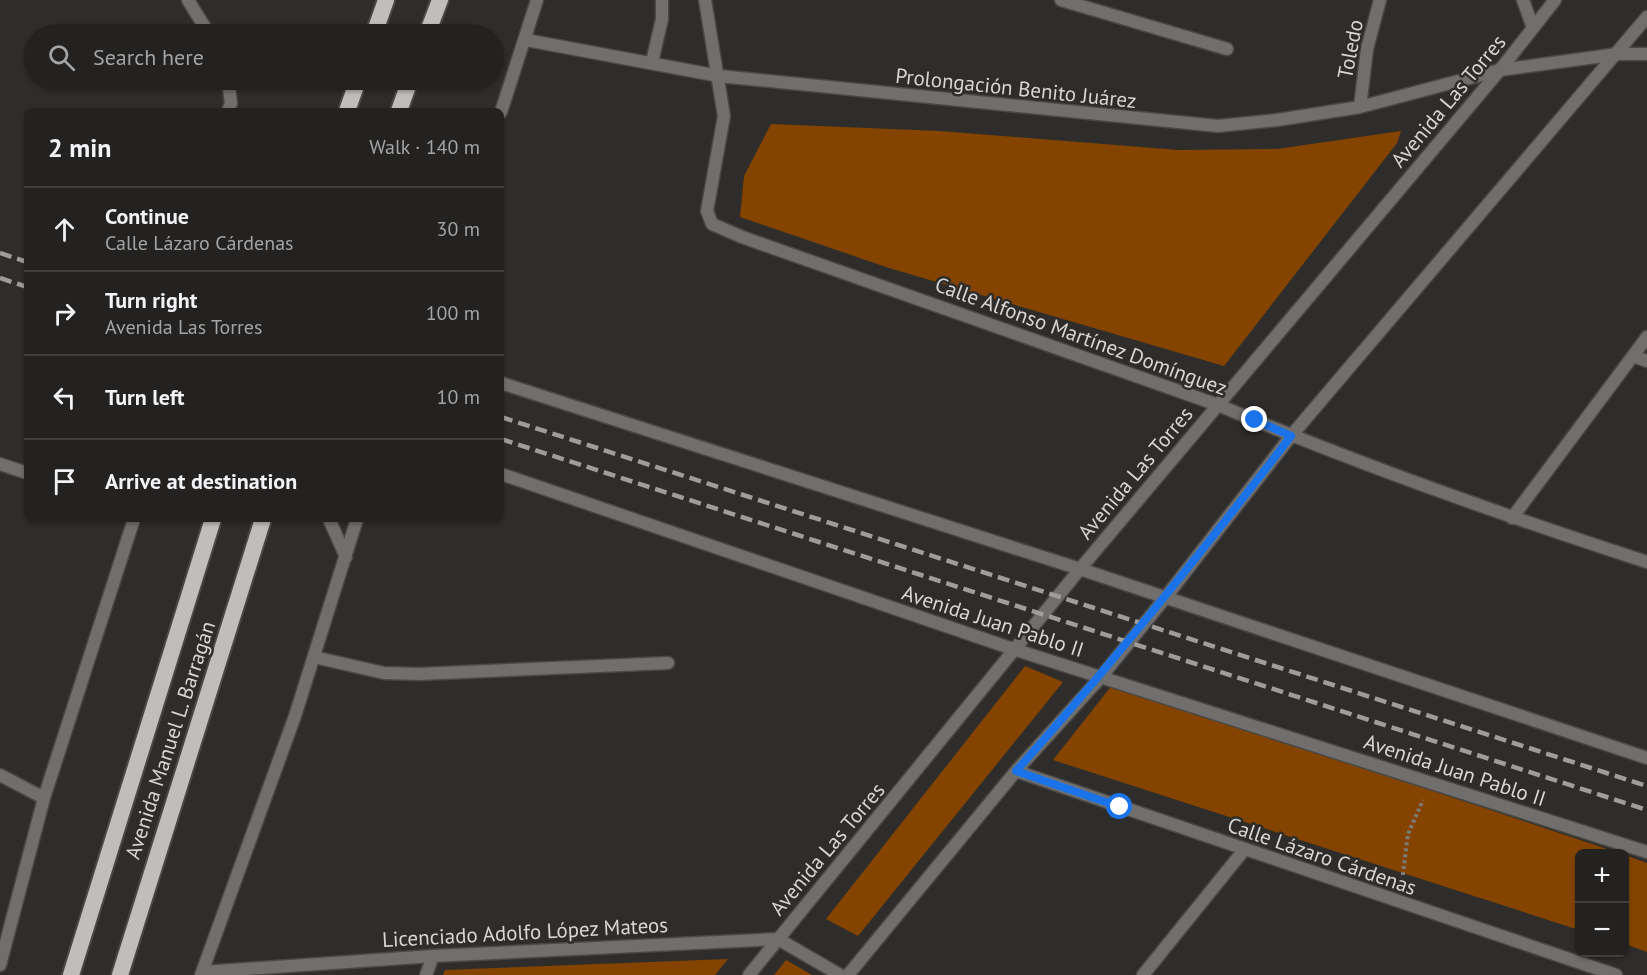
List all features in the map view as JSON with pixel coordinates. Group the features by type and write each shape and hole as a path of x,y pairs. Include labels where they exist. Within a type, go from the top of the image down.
{"highway":[{"path":"378,24 386,0"},
{"path":"431,24 440,0"},
{"path":"348,108 354,90"},
{"path":"400,108 406,90"},
{"name":"Avenida Manuel L. Barragán","path":"71,975 212,522"},
{"name":"Avenida Manuel L. Barragán","path":"120,975 263,522"}],"street":[{"path":"188,0 203,24"},
{"path":"502,108 537,0"},
{"path":"651,62 662,19 662,0"},
{"name":"Calle Alfonso Martínez Domínguez","path":"705,0 719,76 724,125 706,212 712,224 753,241 1218,405 1291,436 1512,518 1647,562"},
{"path":"1061,0 1227,49"},
{"name":"Toledo","path":"1360,106 1367,49 1380,0"},
{"path":"1524,0 1533,28"},
{"name":"Avenida Las Torres","path":"749,975 1080,569 1500,70 1555,0"},
{"path":"848,975 1016,771 1101,677 1291,436 1618,54 1647,17"},
{"name":"Prolongación Benito Juárez","path":"526,40 719,76 1188,124 1243,124 1360,106 1500,70 1618,54 1647,54"},
{"path":"229,90 231,103 229,108"},
{"path":"1512,518 1647,337"},
{"path":"1633,356 1647,361"},
{"path":"504,384 1080,569 1647,758"},
{"path":"0,464 24,472"},
{"name":"Avenida Juan Pablo II","path":"504,475 1016,650 1647,852"},
{"path":"0,965 44,798 133,522"},
{"path":"330,522 346,557"},
{"path":"202,973 314,657 356,522"},
{"path":"314,657 384,674 668,663"},
{"name":"Calle Lázaro Cárdenas","path":"1016,771 1616,975"},
{"path":"0,775 44,798"},
{"path":"1143,975 1244,850"},
{"path":"778,939 840,975"},
{"name":"Licenciado Adolfo López Mateos","path":"202,973 433,956 778,939"},
{"path":"426,975 433,956"}],"path":[{"path":"1401,903 1408,834 1417,810 1432,783"}],"shaded area":[{"path":"771,124 939,131 1178,150 1277,149 1401,131 1397,143 1224,366 889,268 740,217 744,176"},
{"path":"1025,666 1063,682 858,936 826,919"},
{"path":"1113,684 1607,849 1575,849 1575,929 1053,760"},
{"path":"1629,856 1647,863 1647,952 1629,945"},
{"path":"728,959 715,975 443,975 445,970"},
{"path":"786,960 812,975 774,975"}],"railway":[{"path":"0,253 24,261"},
{"path":"0,278 24,286"},
{"path":"504,418 1647,786"},
{"path":"504,440 1647,810"}],"route":[{"path":"1120,807 1016,771 1101,677 1291,436 1255,420"}]}
